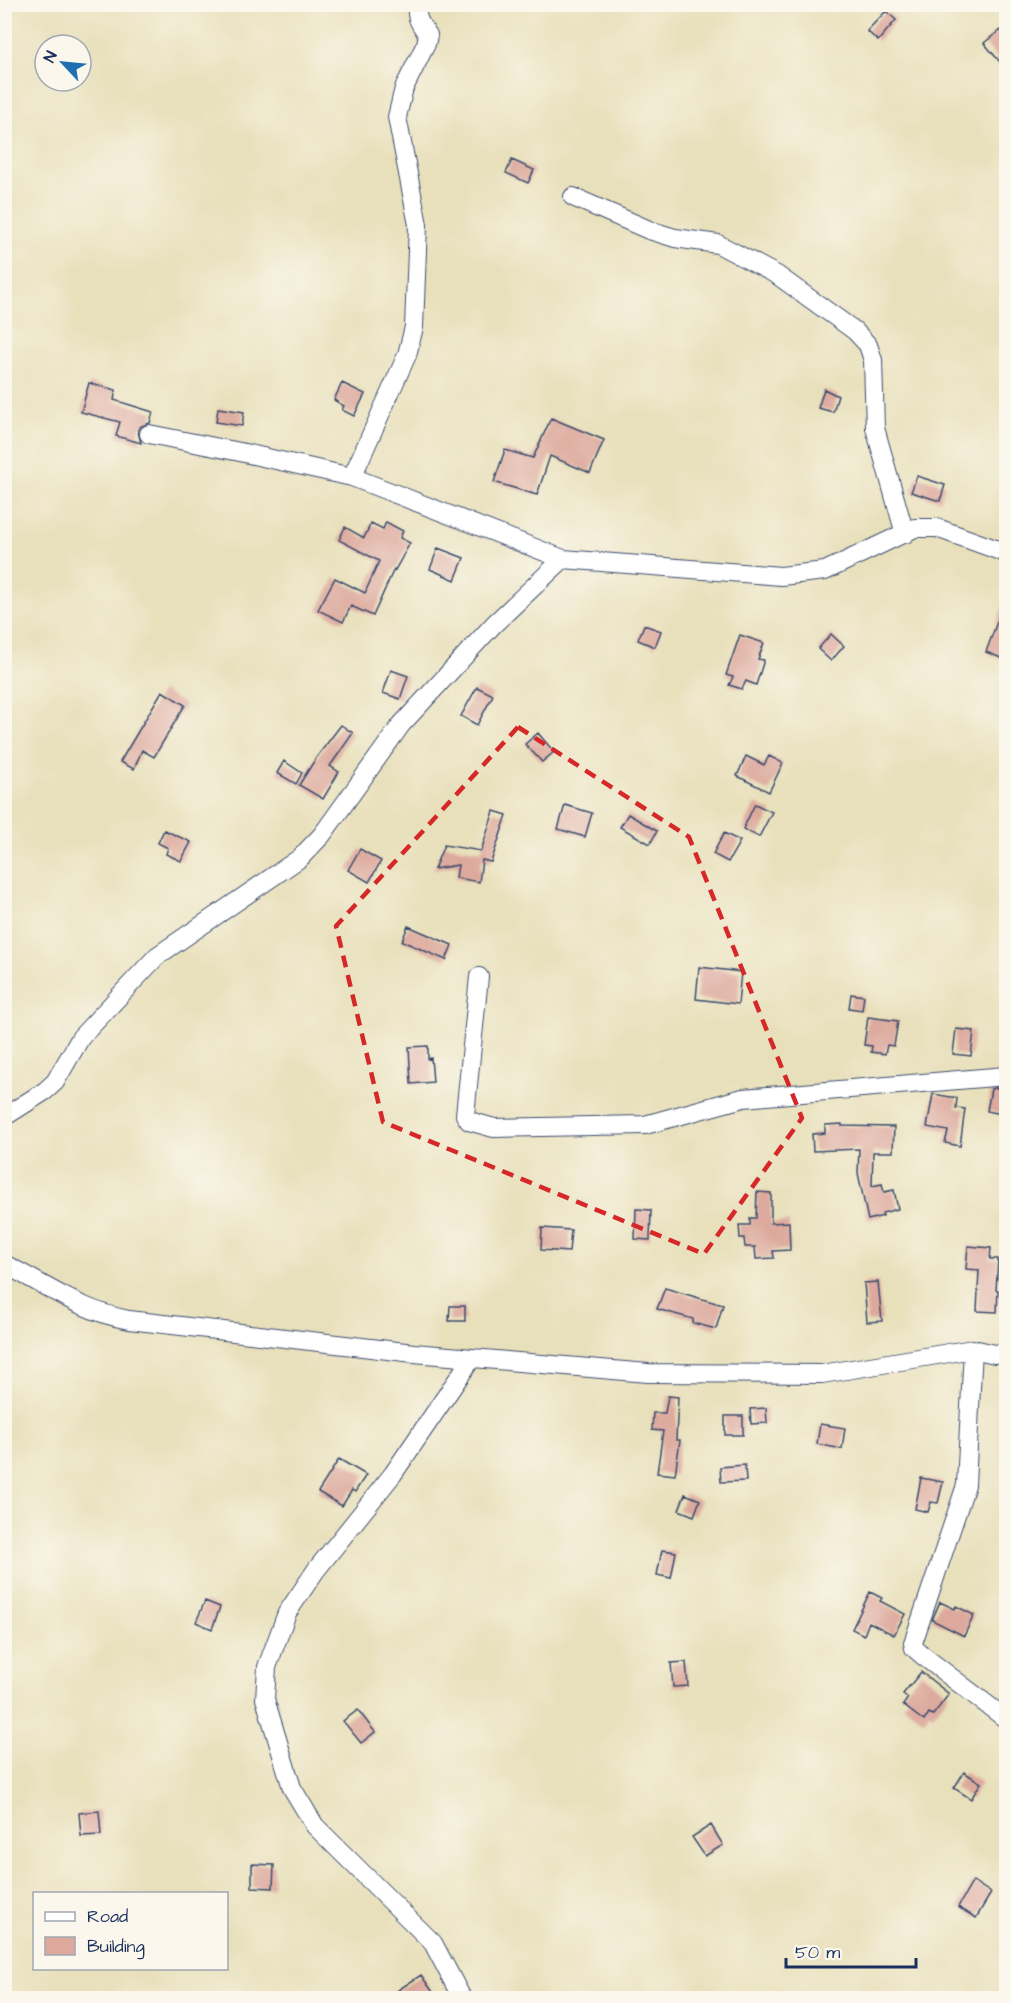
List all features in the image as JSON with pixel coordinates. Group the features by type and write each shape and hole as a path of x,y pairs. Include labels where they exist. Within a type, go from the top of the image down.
{"street":[{"path":"352,477 407,356 414,327 418,225 397,117 404,88 426,44 428,35 418,20 416,11 418,4"},
{"path":"573,197 649,230 675,238 718,244 777,275 855,331 868,345 873,360 875,428 905,534"},
{"path":"149,434 352,477 563,559 781,576 825,571 915,528 937,528 1006,553"},
{"path":"4,1117 55,1082 81,1037 157,956 300,858 322,835 402,725 494,624 563,559"},
{"path":"480,977 465,1115 469,1121 494,1128 645,1125 743,1098 1006,1076"},
{"path":"4,1264 80,1306 107,1316 472,1358 648,1373 822,1374 973,1349 995,1354 1006,1352"},
{"path":"973,1349 966,1485 913,1643 914,1648 922,1655 1006,1719"},
{"path":"462,1998 433,1943 315,1826 292,1788 265,1699 267,1667 287,1612 316,1570 393,1474 472,1358"}],"highlighted area":[{"path":"518,727 689,837 802,1118 704,1254 383,1122 336,926"}],"building":[{"path":"886,11 896,20 878,41 867,31"},
{"path":"1000,30 1006,37 1006,69 984,43"},
{"path":"512,160 534,170 528,183 506,173"},
{"path":"89,383 116,390 114,400 153,412 150,423 141,426 138,431 141,443 116,436 120,422 81,412"},
{"path":"342,383 365,394 354,416 342,410 344,406 334,400"},
{"path":"824,389 838,396 833,412 818,408"},
{"path":"218,408 244,412 242,426 216,422"},
{"path":"551,418 604,440 590,473 550,456 537,495 494,482 505,450 533,458"},
{"path":"917,476 945,485 940,501 911,492"},
{"path":"386,522 403,531 400,538 410,543 394,569 373,616 351,606 343,622 318,610 335,578 365,593 379,561 339,540 345,527 364,538 371,523 383,529"},
{"path":"438,548 464,558 455,580 430,569"},
{"path":"1006,601 1006,660 986,652"},
{"path":"644,625 661,631 655,647 638,640"},
{"path":"831,634 844,646 831,661 818,649"},
{"path":"740,635 764,643 758,659 764,660 756,685 746,681 742,689 729,685 733,677 726,675"},
{"path":"391,670 408,676 400,699 383,693"},
{"path":"477,687 493,695 477,725 461,716"},
{"path":"162,691 185,705 154,757 142,750 134,769 120,762"},
{"path":"341,725 353,733 330,766 339,772 323,799 299,785"},
{"path":"538,733 554,752 542,762 525,744"},
{"path":"746,756 764,765 769,756 783,763 769,792 737,776"},
{"path":"284,761 302,773 296,784 277,773"},
{"path":"755,804 772,812 759,837 743,829"},
{"path":"565,805 592,813 585,837 558,829"},
{"path":"494,811 507,815 491,862 482,860 479,882 456,878 458,865 434,869 444,845 481,851"},
{"path":"628,814 657,831 650,844 620,827"},
{"path":"164,830 191,842 181,861 166,854 168,848 158,843"},
{"path":"724,833 740,841 728,862 713,854"},
{"path":"360,849 381,861 369,882 348,870"},
{"path":"408,926 452,945 446,960 402,941"},
{"path":"699,967 741,972 738,1004 696,999"},
{"path":"851,994 864,996 862,1010 849,1008"},
{"path":"868,1017 898,1021 894,1046 887,1045 885,1054 871,1052 872,1046 864,1045"},
{"path":"956,1029 974,1031 971,1056 953,1054"},
{"path":"428,1046 433,1082 411,1084 409,1047"},
{"path":"991,1089 1006,1090 1002,1114 987,1111"},
{"path":"933,1094 957,1098 956,1108 965,1109 960,1146 945,1143 948,1131 927,1127"},
{"path":"842,1124 842,1126 894,1127 893,1152 873,1152 872,1186 882,1184 884,1192 894,1190 898,1209 868,1220 858,1173 859,1149 813,1151 812,1134 825,1133 825,1125"},
{"path":"757,1192 771,1193 771,1223 789,1222 790,1250 773,1251 774,1258 756,1259 755,1247 745,1247 744,1238 740,1238 739,1225 750,1225 750,1218 756,1218"},
{"path":"636,1209 651,1210 650,1240 635,1239"},
{"path":"542,1228 571,1230 569,1252 541,1250"},
{"path":"968,1246 991,1248 990,1259 998,1259 997,1312 977,1311 979,1270 966,1269"},
{"path":"878,1282 882,1321 867,1322 864,1283"},
{"path":"665,1288 723,1305 716,1329 693,1323 693,1319 657,1309"},
{"path":"450,1306 465,1306 465,1321 449,1321"},
{"path":"668,1396 678,1397 676,1440 680,1440 675,1475 657,1473 663,1431 652,1430 653,1413 665,1413"},
{"path":"766,1408 767,1423 751,1424 750,1409"},
{"path":"725,1416 743,1416 743,1435 725,1435"},
{"path":"820,1424 845,1428 842,1449 817,1444"},
{"path":"339,1459 366,1475 355,1492 352,1490 342,1506 318,1492"},
{"path":"745,1465 746,1481 721,1482 720,1467"},
{"path":"921,1478 943,1482 938,1503 931,1502 928,1512 915,1509"},
{"path":"685,1494 700,1500 694,1516 679,1510"},
{"path":"662,1550 676,1552 671,1578 657,1575"},
{"path":"870,1592 882,1598 880,1601 905,1614 894,1635 869,1622 864,1635 852,1629"},
{"path":"205,1601 220,1607 212,1629 196,1622"},
{"path":"940,1602 955,1609 956,1606 974,1615 964,1636 932,1620"},
{"path":"686,1662 688,1686 673,1687 671,1663"},
{"path":"921,1672 949,1694 933,1715 929,1713 924,1721 903,1705 908,1698 903,1694"},
{"path":"358,1710 375,1732 361,1743 343,1721"},
{"path":"964,1772 981,1783 971,1799 954,1788"},
{"path":"99,1811 101,1835 81,1836 79,1813"},
{"path":"711,1825 723,1845 705,1856 692,1837"},
{"path":"252,1864 274,1865 273,1888 252,1887"},
{"path":"973,1881 991,1893 976,1918 958,1907"},
{"path":"421,1975 437,1998 404,1998 398,1990"}]}
